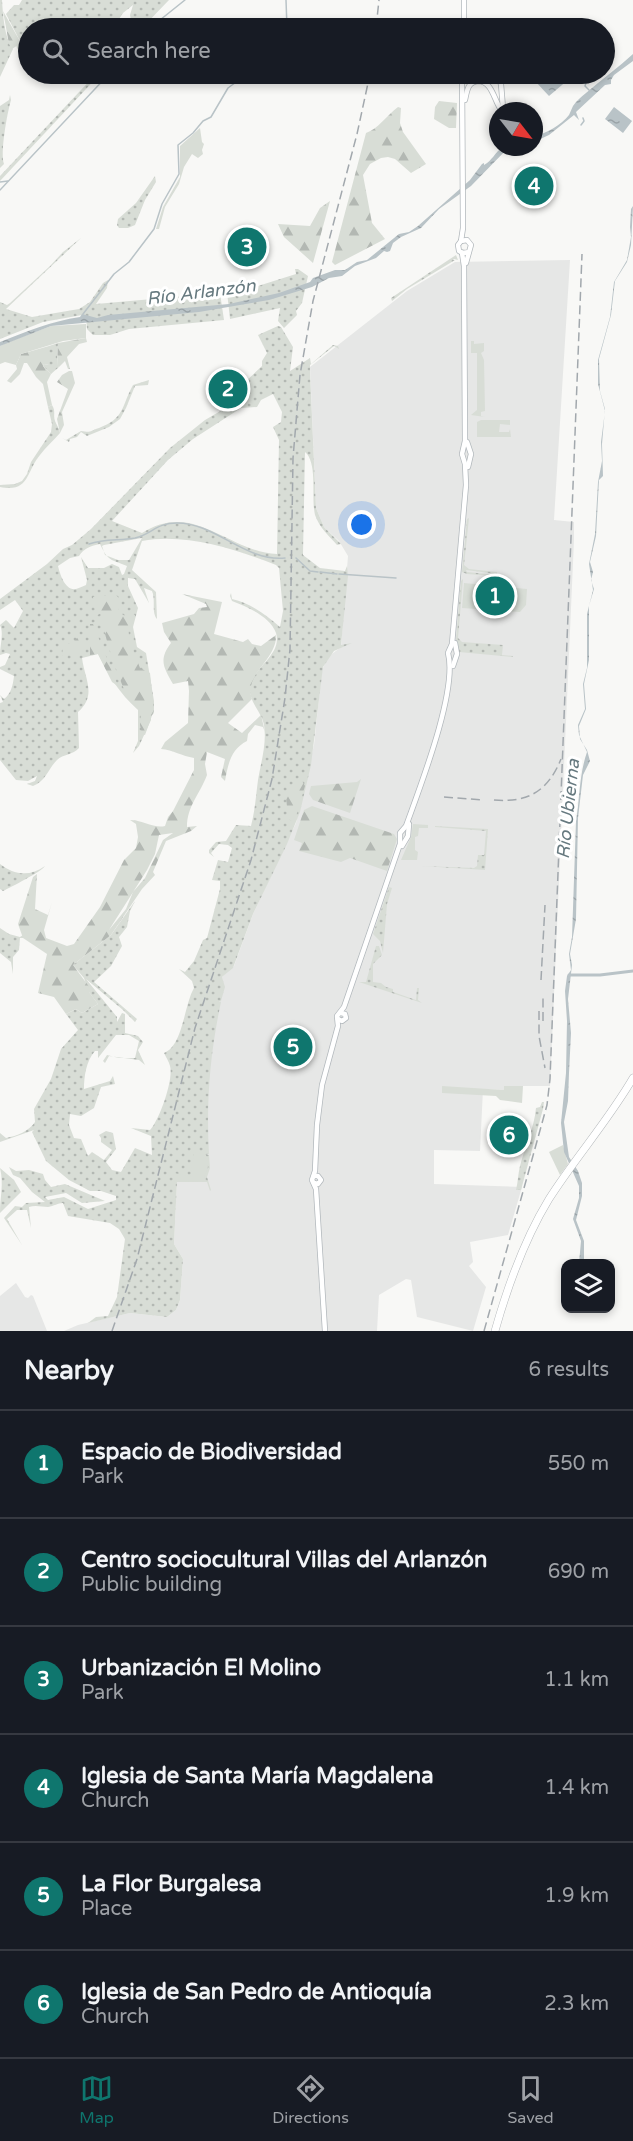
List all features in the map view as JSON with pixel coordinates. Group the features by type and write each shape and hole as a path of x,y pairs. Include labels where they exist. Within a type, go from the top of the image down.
{"highway":[{"path":"604,1127 633,1078"},
{"path":"497,1331 528,1247 547,1211 563,1183 633,1087"}],"main road":[{"path":"462,0 463,18"},
{"path":"327,1331 316,1183 321,1180 316,1176 322,1101 333,1046 341,1020 346,1019 343,1013 403,838 408,835 405,831 441,720 450,673 466,459 471,455 466,450 464,266 462,253 458,247 463,232 464,202 463,84"},
{"path":"464,84 464,175"},
{"path":"465,100 467,90 473,84"},
{"path":"485,84 491,89 495,102"},
{"path":"501,84 502,102"},
{"path":"464,202 466,232 472,246 466,263 466,450"},
{"path":"461,241 468,241"},
{"path":"462,253 469,252"},
{"path":"405,831 441,729 457,653 451,652"}],"shaded area":[{"path":"570,260 554,520 574,522 574,540 550,1086 505,1086 504,1090 483,1089 480,1151 434,1150 434,1184 522,1187 508,1235 470,1242 473,1262 469,1266 486,1287 473,1331 417,1317 411,1280 406,1279 379,1295 377,1331 64,1331 78,1325 130,1313 167,1317 176,1310 180,1300 183,1259 174,1244 177,1181 205,1182 208,1167 205,1119 213,1031 223,986 222,977 234,966 253,914 296,823 314,745 322,670 328,657 341,647 348,556 339,541 324,527 316,508 310,367 407,291 455,262"},
{"path":"16,1283 25,1297 33,1296 47,1331 0,1331 0,1296"}],"green space":[{"path":"0,0 2,0 6,32 13,49 0,77"},
{"path":"22,0 169,0 152,18 131,18 133,5 120,18 18,18 18,37 6,14 14,5 19,5"},
{"path":"3,11 18,38 18,45 12,49"},
{"path":"87,84 91,84 0,181 0,176"},
{"path":"10,95 3,143 4,164 0,168 0,106 9,100"},
{"path":"439,101 457,103 456,128 449,128 434,119 435,107"},
{"path":"398,107 401,108 400,123 403,132 426,164 411,173 395,159 388,157 370,164 363,175 372,223 385,239 335,265 332,262 366,133"},
{"path":"200,128 204,144 203,154 198,158 192,154 184,167 179,184 165,207 159,229 156,229 163,207 180,177 180,146"},
{"path":"155,176 156,182 145,200 135,225 119,228 118,219 136,203"},
{"path":"330,201 313,263 284,237 278,224 310,226 320,208"},
{"path":"245,234 258,257 243,261 240,239"},
{"path":"81,238 6,309 32,317 79,309 90,302 103,283 108,280 107,288 96,304 220,293 224,320 129,329 110,335 93,335 87,329 86,316 82,315 43,322 0,339 0,302 7,305 10,303 63,252"},
{"path":"456,255 458,260 454,259 392,301 391,298"},
{"path":"295,269 308,276 302,303 296,311 297,315 284,328 278,321 280,308 230,319 227,292 258,286 296,274"},
{"path":"86,324 86,338 63,341 21,354 16,365 5,362 0,364 0,346 6,343 51,326"},
{"path":"278,326 281,327 293,347 290,371 310,358 311,364 333,345 338,346 339,349 334,346 310,365 310,371 316,508 324,527 341,544 337,545 328,535 315,515 313,472 309,457 305,452 303,555 320,568 345,571 347,566 341,645 352,643 334,651 323,667 311,765 300,812 253,914 233,968 222,977 225,987 221,1001 219,1001 221,1002 214,1040 208,1115 209,1154 206,1155 209,1155 210,1168 207,1177 211,1190 207,1182 177,1182 174,1244 183,1259 180,1300 176,1310 167,1317 130,1313 88,1323 96,1317 108,1316 117,1297 125,1239 119,1229 110,1223 68,1216 63,1203 59,1203 48,1207 29,1207 31,1228 27,1210 17,1210 7,1219 22,1245 4,1218 15,1206 22,1207 26,1203 45,1202 20,1178 13,1175 9,1167 16,1171 29,1170 43,1174 51,1187 65,1184 105,1201 82,1203 66,1193 45,1197 48,1200 64,1197 88,1209 116,1200 116,1196 101,1191 90,1191 69,1180 46,1161 32,1132 34,1130 0,1142 0,1133 6,1138 14,1136 35,1122 34,1109 51,1079 61,1049 78,1030 66,1014 76,1009 82,1013 98,1004 88,991 84,978 73,965 111,935 135,901 130,911 127,927 119,937 122,946 111,966 94,982 137,1019 135,1022 86,979 117,1017 117,1022 122,1013 125,1014 125,1033 138,1036 143,1042 138,1050 145,1065 139,1060 124,1058 135,1058 139,1041 129,1035 116,1035 98,1058 98,1051 95,1051 85,1074 84,1089 110,1081 113,1076 115,1084 101,1087 94,1108 81,1116 70,1114 69,1125 74,1138 81,1139 88,1156 92,1152 104,1160 112,1150 101,1142 99,1135 106,1131 113,1133 116,1149 106,1162 112,1170 121,1172 135,1148 152,1155 151,1136 131,1128 150,1130 168,1090 171,1072 170,1064 164,1053 170,1049 179,1034 194,988 192,981 179,969 185,972 194,961 203,940 207,938 220,889 220,881 212,880 218,860 228,862 232,848 219,844 211,853 214,857 209,853 209,850 216,842 226,841 236,825 251,826 254,815 265,732 263,721 252,699 251,682 271,656 277,641 276,633 269,622 251,609 232,601 230,596 231,593 232,599 264,614 280,627 283,611 279,568 260,559 210,544 176,539 142,541 132,570 156,592 157,619 154,613 152,591 144,588 149,603 135,579 128,578 128,586 138,608 133,627 137,647 146,653 154,701 154,713 151,720 139,746 133,753 138,741 138,710 115,684 98,654 82,658 88,693 84,706 78,712 79,748 57,760 44,778 33,786 27,784 35,781 37,776 28,781 16,780 0,760 0,703 3,702 0,695 4,699 8,695 14,676 0,669 5,665 10,654 0,655 2,635 0,625 6,620 14,628 23,611 15,600 0,610 0,599 91,529 170,448 205,420 236,402 222,395 226,386 236,386 241,381 244,383 262,366 267,353 258,335","holes":["273,394 282,412 281,422 273,427 279,440 277,554 259,551 195,525 178,522 161,524 142,533 112,521 168,460 193,439 241,408 257,407 261,400","142,538 129,560 118,560 107,556 127,566 124,574 122,575 119,567 112,564 104,568 88,568 81,557 87,580 86,585 76,589 69,587 58,566 70,558 79,556 85,549 100,544 104,551 102,546"]},
{"path":"86,338 87,342 79,344 67,357 70,369 65,361 59,367 57,366 58,343"},
{"path":"471,341 474,341 474,344 484,343 484,351 481,353 484,360 485,411 481,412 481,416 485,417 471,415 477,410 477,353 471,353"},
{"path":"58,343 57,365 59,367 51,374 43,366 44,364 49,365 49,346"},
{"path":"49,346 49,365 44,364 43,366 51,374 47,382 52,405 48,407 43,384 27,363 24,363 20,374 11,383 7,381 17,369 16,365 21,354"},
{"path":"72,371 75,383 62,412 64,425 60,433 57,419 68,389 57,382"},
{"path":"149,380 148,385 135,386 120,419 109,427 87,436 81,432 69,442 62,438 66,440 81,431 90,431 114,420 121,411 133,385"},
{"path":"52,405 60,433 35,461 22,484 10,488 0,487 0,485 22,481 27,474 31,462 51,432 52,424 48,407"},
{"path":"510,420 510,425 500,424 499,432 509,432 510,429 511,437 477,437 477,422"},
{"path":"469,518 464,565 469,569 497,572 497,574 466,570 467,572 497,575 495,576 462,572 467,519"},
{"path":"463,579 458,638 462,642 503,645 502,655 512,657 459,652 456,640"},
{"path":"464,583 527,589 526,605 520,612 462,608"},
{"path":"182,594 222,602 214,634 243,642 248,639 252,644 261,646 276,635 271,652 252,682 250,690 252,699 228,723 242,733 261,715 265,732 263,727 255,725 248,734 247,741 237,748 231,758 225,781 221,777 225,759 207,752 205,764 207,775 191,806 187,827 197,826 191,831 166,841 153,872 155,875 142,889 111,935 73,965 90,988 89,992 98,1004 82,1013 76,1009 66,1014 54,997 38,993 47,954 23,938 18,924 33,877 37,874 35,909 48,915 52,902 44,930 46,938 67,946 74,944 100,907 124,860 136,848 138,837 136,824 130,820 165,826 194,770 194,758 161,749 165,742 188,723 189,691 188,681 173,684 165,668 165,654 171,643 164,632 162,623 194,614 199,608 207,607 206,604","holes":["173,833 163,840 145,878 133,892 155,854 159,835","133,892 126,909 109,930"]},
{"path":"117,596 121,601 120,612 125,616 131,613 135,615 129,628 129,637 140,668 150,673 154,710 145,735 142,734 140,725 141,712 131,702 117,672 101,613 96,616 93,597"},
{"path":"90,624 93,624 118,686 112,682 98,654 90,655"},
{"path":"79,636 84,637 83,653 62,657 63,645 72,643"},
{"path":"301,779 305,786 295,820 291,821 288,818 286,796"},
{"path":"361,779 350,813 313,800 309,794 311,786 357,782"},
{"path":"312,806 394,834 397,839 387,871 350,858 341,862 299,851 302,843 294,840 304,810"},
{"path":"413,824 428,825 428,828 419,828 418,836 415,837 417,860 401,860 411,837"},
{"path":"435,826 488,829 485,870 422,866 474,868 477,866 478,855 484,855 486,831"},
{"path":"0,864 22,873 34,872 45,866 32,875 3,891 0,889"},
{"path":"389,887 392,888 387,904 383,953 380,941 373,934"},
{"path":"0,928 9,934 20,937 23,935 23,938 20,938 19,950 13,957 13,974 11,962 0,953"},
{"path":"376,946 379,946 382,955 373,964 373,982 381,983 393,989 393,992 416,1000 417,988 419,988 418,1000 422,1003 359,982 366,982"},
{"path":"442,1086 504,1090 504,1086 523,1086 522,1103 500,1100 496,1096 442,1093"},
{"path":"544,1102 543,1109 521,1190 516,1190 520,1166 536,1108 540,1107"},
{"path":"563,1145 568,1164 560,1175 549,1152"},
{"path":"194,1152 206,1155 208,1167 204,1177 206,1182 173,1181 174,1173 189,1176 191,1174"},
{"path":"0,1168 14,1180 21,1192 0,1213 2,1185"}],"water":[{"path":"633,54 633,61 615,74 615,69"},
{"path":"538,84 563,84 549,96"},
{"path":"597,84 611,84 605,85 576,112 579,120 574,115 543,138 543,133 569,115 573,106"},
{"path":"614,107 632,121 623,133 605,119"},
{"name":"Río Arlanzón","path":"493,156 500,156 471,186 439,209 421,228 401,237 393,243 390,251 384,251 376,258 355,266 342,276 329,278 312,287 269,300 199,312 51,326 0,346 0,342 19,334 80,317 82,314 97,318 108,315 229,304 279,293 335,270 345,270 357,262 367,260 399,234 409,232 418,226 470,180 482,164 487,163"},
{"path":"633,206 631,245 627,262 615,281 611,315 599,359 600,391 605,411 598,384 598,360 610,317 614,282 627,260"},
{"path":"604,415 603,476 599,480 596,536 590,562 593,572 591,579 589,564 595,534 598,482 602,461 601,442"},
{"path":"589,606 589,660 584,684 586,709 579,726 580,737 578,725 585,709 583,684 587,668"},
{"path":"583,744 587,750 590,761 583,775 578,818 576,919 570,954 572,965 568,999 571,1033 568,1101 564,1122 569,1157 582,1183 582,1196 576,1220 584,1241 584,1259 579,1259 581,1241 573,1219 579,1198 579,1186 564,1152 561,1123 566,1073 565,991 567,976 571,970 569,954 572,937 576,821 581,778 587,752"}],"waterway":[{"path":"162,18 185,0"},
{"path":"286,0 287,18"},
{"path":"0,190 100,84"},
{"path":"83,314 114,274 129,262 154,229 162,204 179,174 178,145 203,121 211,117 228,88 233,84"},
{"path":"586,84 589,90"},
{"path":"581,125 583,118"},
{"path":"0,182 8,181"},
{"path":"89,544 135,538 164,525 177,523 205,529 257,554 270,558 285,558"},
{"path":"296,558 310,571 318,572"},
{"path":"320,572 337,574"},
{"path":"339,574 396,578"},
{"path":"569,975 600,975 633,971"}],"railway":[{"path":"377,18 379,0"},
{"path":"112,1331 137,1259 195,1028 251,860 272,779 290,649 293,458 300,375 313,301 368,84"},
{"path":"484,1331 547,1105 550,1079 582,254"},
{"path":"494,800 517,799 535,793 550,779 561,759"},
{"path":"444,797 483,800"},
{"path":"541,980 545,905"},
{"path":"543,994 543,1021"},
{"path":"539,1011 539,1036 545,1068"}],"place":[{"name":"Iglesia de Santa María Magdalena","path":"534,186"},
{"name":"Urbanización El Molino","path":"247,247"},
{"name":"Centro sociocultural Villas del Arlanzón","path":"228,389"},
{"name":"Espacio de Biodiversidad","path":"495,596"},
{"name":"La Flor Burgalesa","path":"293,1047"},
{"name":"Iglesia de San Pedro de Antioquía","path":"509,1135"}],"water label":[{"name":"Río Ubierna","path":"568,809"}]}
